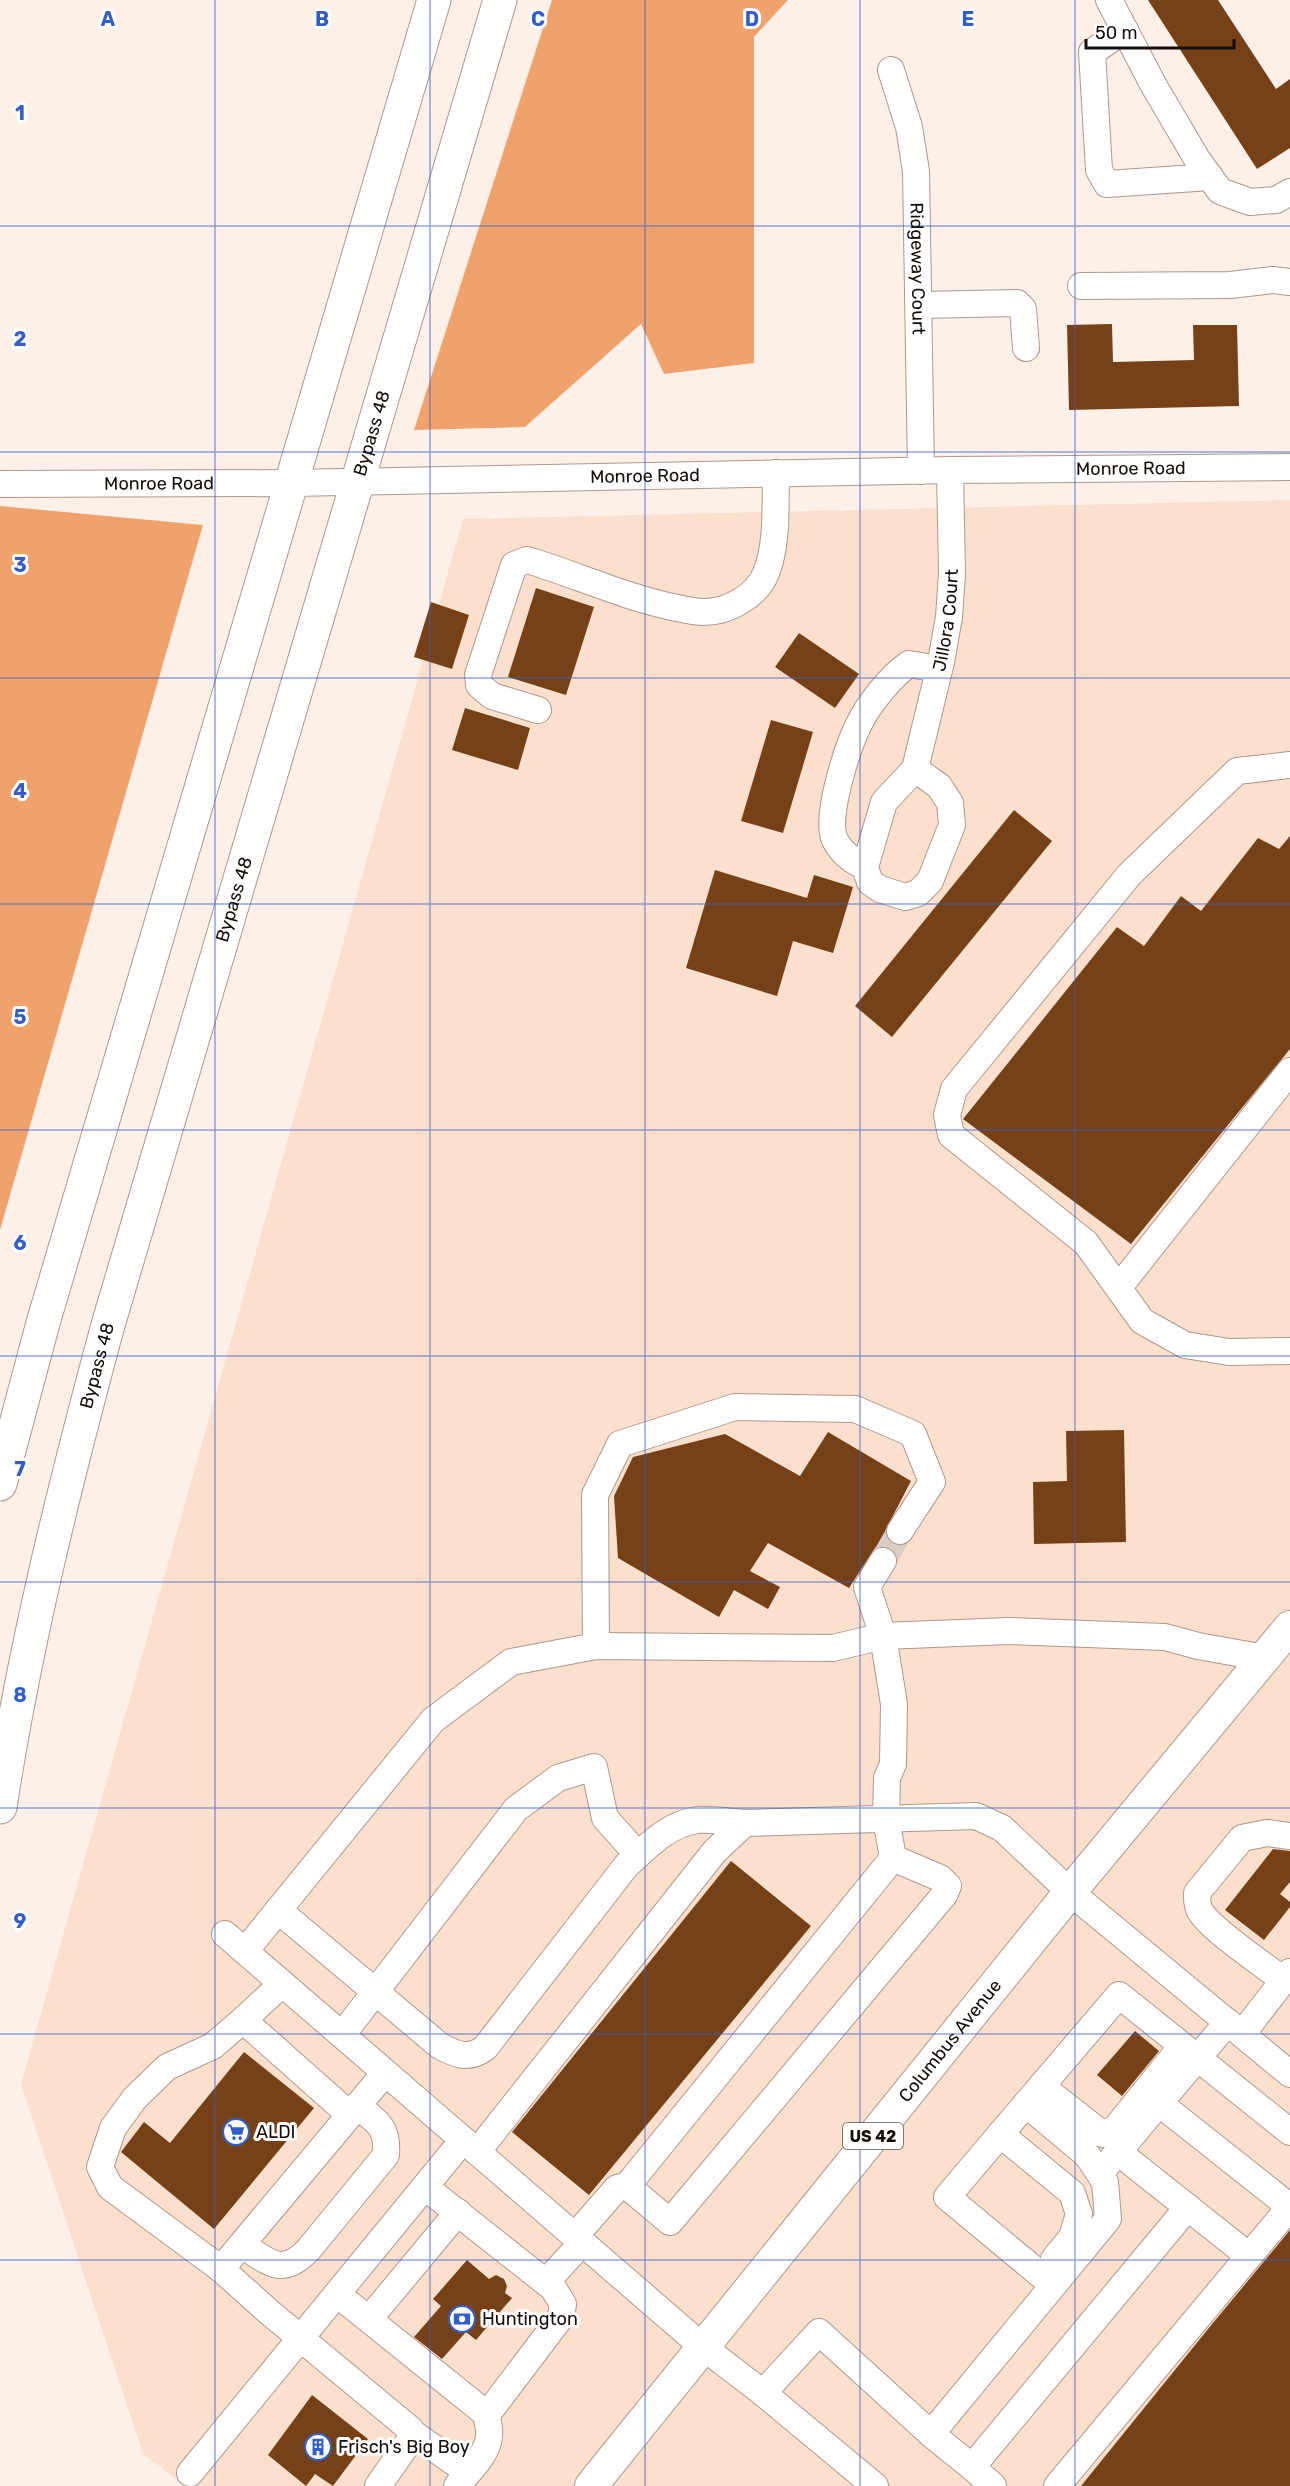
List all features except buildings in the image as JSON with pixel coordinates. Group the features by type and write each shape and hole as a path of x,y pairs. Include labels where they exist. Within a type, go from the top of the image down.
{"highway":[{"path":"0,1484 43,1323 434,0"},
{"name":"Bypass 48","path":"0,1807 12,1730 38,1599 78,1436 119,1286 500,0"}],"main road":[{"name":"Columbus Avenue","path":"591,2486 1070,1892 1290,1627"}],"street":[{"path":"1109,0 1154,86 1197,159 1220,191 1250,202 1276,200 1290,192"},
{"path":"1125,30 1092,52 1099,170 1107,184 1210,177"},
{"name":"Ridgeway Court","path":"891,70 909,127 916,171 921,471"},
{"path":"1081,286 1230,285 1274,280 1290,282"},
{"path":"919,305 1017,303 1023,309 1026,348"},
{"name":"Monroe Road","path":"0,484 292,483 950,470 1290,467"},
{"name":"Jillora Court","path":"915,769 949,618 952,573 950,470"},
{"path":"537,710 492,696 479,685 478,675 514,565 527,560 648,602 702,612 721,611 757,588 766,574 775,527 776,473"},
{"path":"865,867 848,858 834,838 832,822 836,793 852,741 859,723 898,672 909,664 939,669"},
{"path":"1290,765 1238,771 1137,867 954,1089 947,1115 951,1135 1086,1243 1142,1321 1185,1345 1229,1352 1290,1352"},
{"path":"915,769 939,786 950,803 952,825 930,881 918,892 905,897 880,889 870,882 865,867 884,802 915,769"},
{"path":"1119,1287 1290,1071"},
{"path":"596,1646 595,1495 620,1444 735,1407 805,1410 855,1409 913,1434 932,1482 900,1531"},
{"path":"546,2282 617,2188 627,2186 893,1858 886,1819 887,1778 893,1764 894,1704 883,1636 867,1587 883,1561"},
{"path":"245,1951 433,1720 511,1662 596,1646 832,1648 883,1636 1009,1630 1165,1637 1198,1646 1265,1658"},
{"path":"342,2035 516,1809 558,1778 594,1767 605,1818 638,1856"},
{"path":"278,1910 440,2046 458,2055 474,2056 485,2048 626,1866 669,1829 697,1820 745,1823 976,1816 1002,1828 1070,1892 1290,2074"},
{"path":"193,2475 300,2338 425,2187 470,2146 715,1851 745,1823"},
{"path":"1034,2095 1102,2134 1115,2128 1190,2052 1235,2028 1286,1976 1210,1924 1200,1912 1197,1893 1242,1838 1267,1833 1290,1836"},
{"path":"627,2186 670,2223 944,1895 948,1886 940,1878 893,1858"},
{"path":"225,1934 703,2347 763,2393 875,2486"},
{"path":"282,1984 213,2046 167,2067 135,2098 113,2128 100,2167 110,2187 221,2269 463,2479 490,2442 490,2424 486,2416 463,2394 337,2294"},
{"path":"1047,2280 947,2197 1119,1995 1290,2132"},
{"path":"242,2245 275,2266 290,2264 300,2259 386,2155 387,2142 384,2130 378,2122 354,2110 243,2020"},
{"path":"1100,2173 1159,2103 1190,2052"},
{"path":"221,2269 385,2073"},
{"path":"1034,2095 1088,2155 1100,2173 1105,2182 1108,2219 1047,2280"},
{"path":"1057,2486 1290,2207 1159,2103"},
{"path":"931,2434 1047,2280 1072,2237 1079,2214 1072,2193 1000,2134"},
{"path":"1118,2152 1249,2256"},
{"path":"425,2187 546,2282 553,2288 563,2304 561,2317 486,2416"},
{"path":"972,2467 1188,2207"},
{"path":"369,2319 458,2212"},
{"path":"763,2393 819,2332 931,2434 993,2486"},
{"path":"378,2486 410,2440 411,2432"}],"shaded area":[{"path":"552,0 788,0 754,37 754,363 664,374 641,324 525,427 414,430"},
{"path":"1290,500 1290,2486 186,2486 143,2454 21,2084 463,519"},
{"path":"0,506 203,525 0,1230"}],"tunnel":[{"path":"883,1561 900,1531"}],"place":[{"name":"ALDI","path":"236,2132"},
{"name":"Huntington","path":"462,2319"},
{"name":"Frisch's Big Boy","path":"318,2447"}]}
